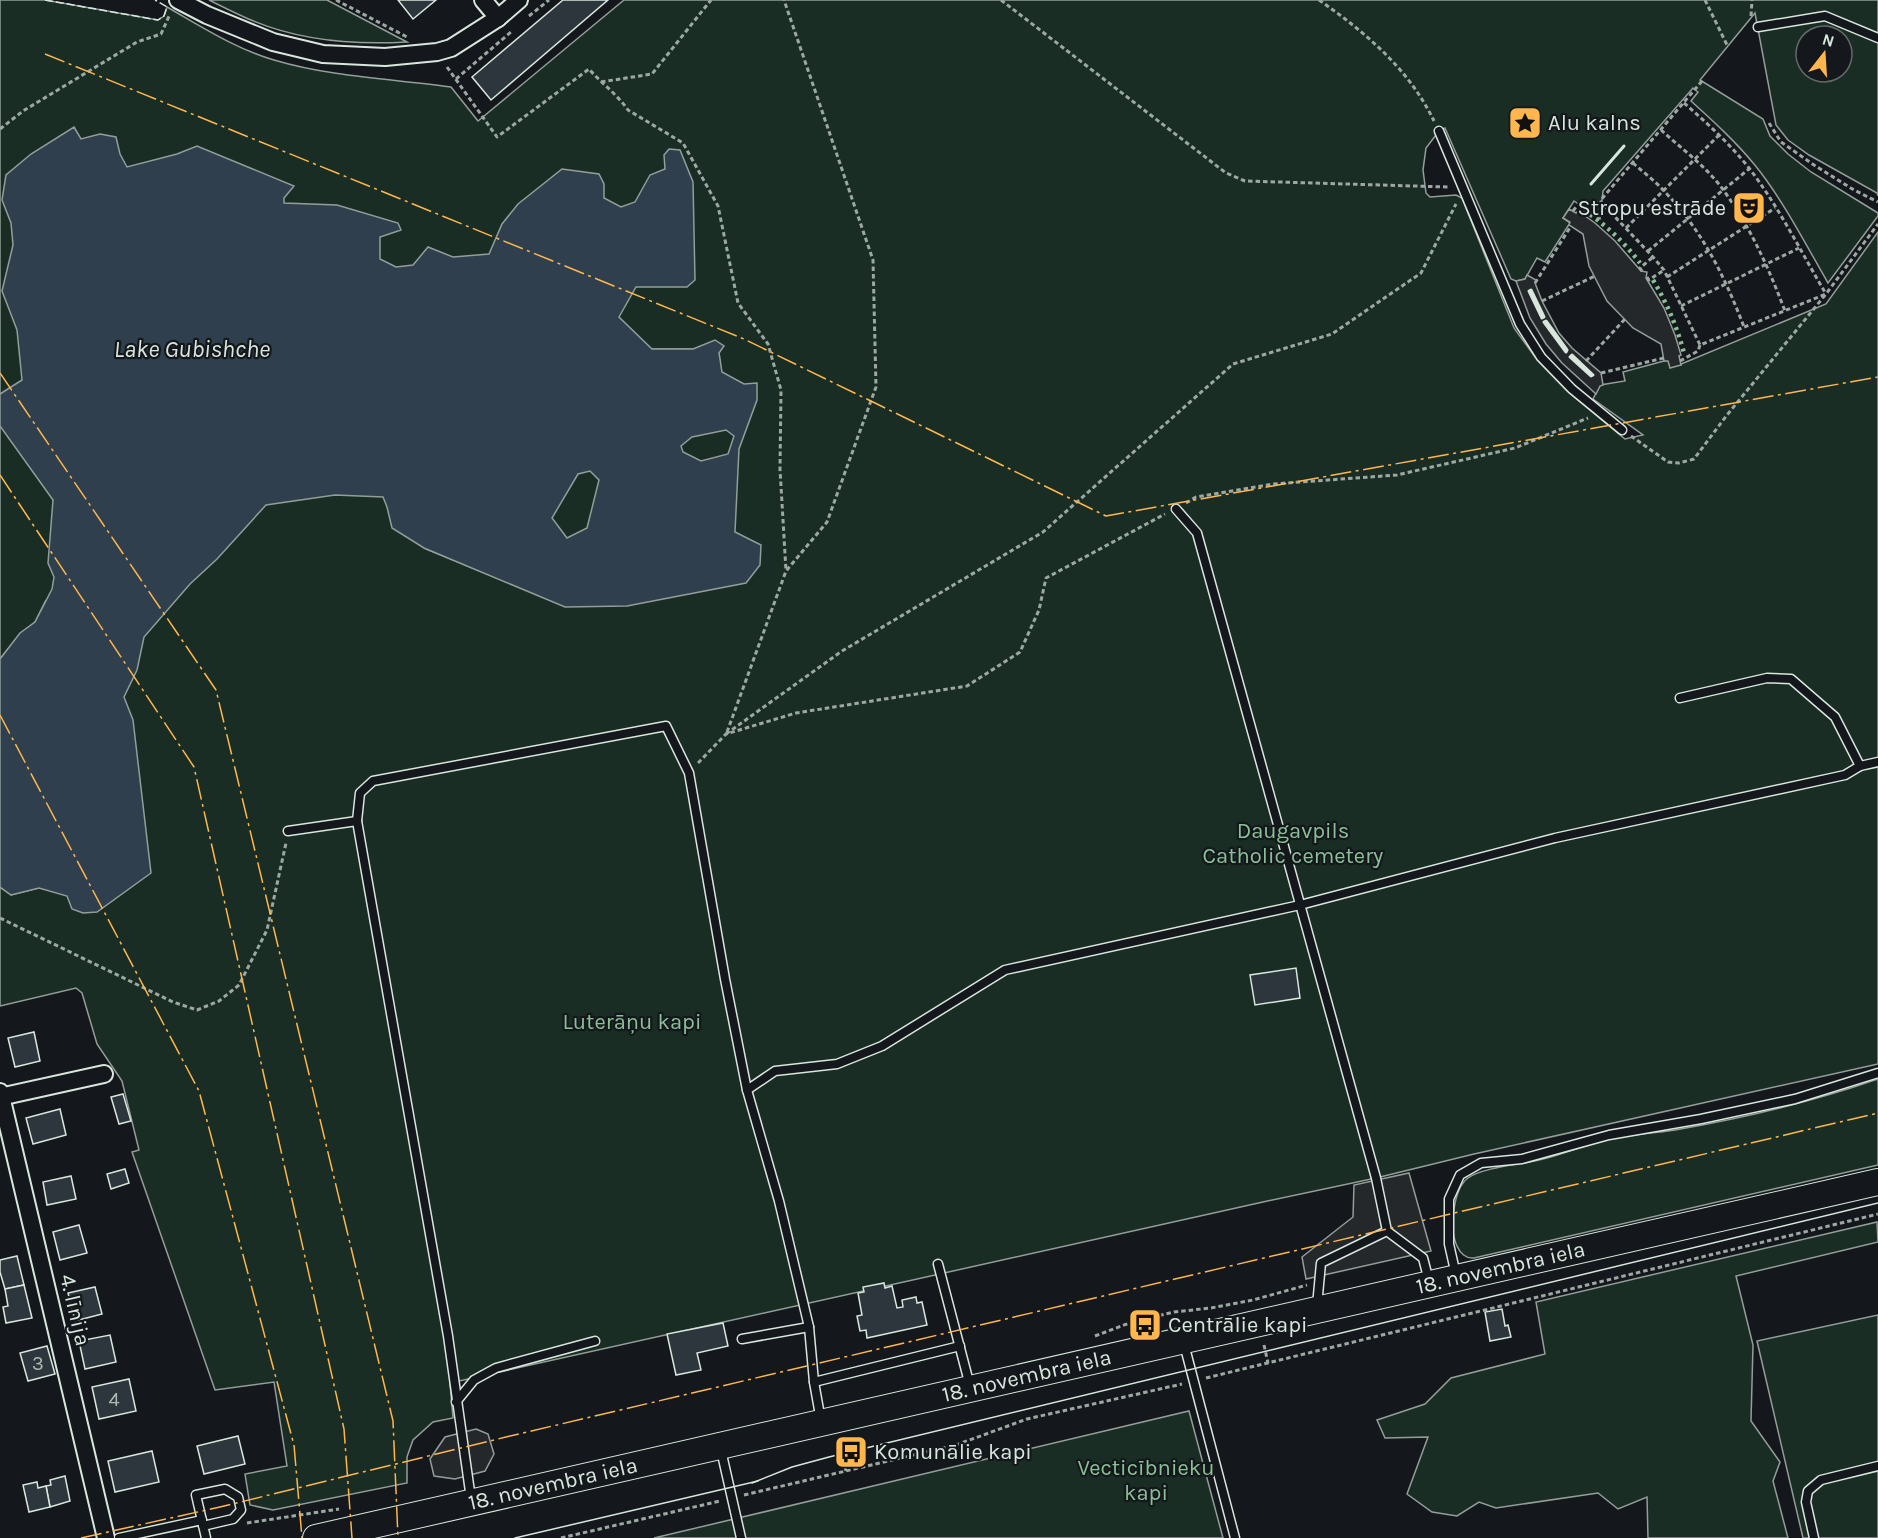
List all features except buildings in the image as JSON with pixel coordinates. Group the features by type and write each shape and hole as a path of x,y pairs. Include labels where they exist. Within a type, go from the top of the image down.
{"main road":[{"name":"18. novembra iela","path":"316,1538 1878,1182"}],"street":[{"path":"483,0 498,18"},
{"path":"180,2 273,42 323,54 385,57 436,52 451,48 498,18 519,0"},
{"path":"0,1095 104,1074"},
{"name":"4. līnija","path":"0,1095 106,1538"}],"lane":[{"path":"1758,27 1825,16 1878,38"},
{"path":"1439,131 1520,324 1542,357 1572,389 1622,430"},
{"path":"1176,508 1197,533 1376,1178 1387,1231 1423,1258 1430,1285"},
{"path":"1680,698 1767,678 1791,679 1835,717 1860,766"},
{"path":"471,1502 448,1336 357,821 360,793 374,782 666,726 689,773 747,1090 779,1201 809,1327 814,1382 822,1423"},
{"path":"747,1090 775,1071 837,1064 882,1046 1005,970 1300,905 1555,838 1845,775 1860,766 1878,762"},
{"path":"288,831 357,821"},
{"path":"1457,1278 1449,1244 1449,1199 1460,1175 1481,1163 1522,1159 1609,1136 1795,1099 1878,1073"},
{"path":"1316,1310 1321,1263 1387,1231"},
{"path":"938,1264 970,1390"},
{"path":"742,1340 809,1327"},
{"path":"1183,1340 1236,1538"},
{"path":"456,1401 474,1380 496,1368 595,1341"},
{"path":"814,1382 960,1346"},
{"path":"720,1446 741,1538"},
{"path":"1814,1538 1806,1502 1808,1491 1821,1480 1878,1466"},
{"path":"119,1538 202,1523 233,1519 241,1509 238,1497 225,1489 196,1495 202,1523 206,1538"}],"path":[{"path":"336,0 436,52 497,137 589,69 628,110 683,143 718,206 738,303 768,344 781,390 780,469 786,571"},
{"path":"523,21 549,0"},
{"path":"600,82 652,74 711,0"},
{"path":"726,734 786,571 827,522 876,387 873,260 784,0"},
{"path":"689,773 726,734 842,651 1043,532 1233,364 1332,334 1421,273 1464,188 1245,181 1226,173 1001,0"},
{"path":"1319,0 1326,2 1358,28 1405,74 1425,103 1439,131"},
{"path":"1705,0 1727,45"},
{"path":"1751,17 1752,0"},
{"path":"0,129 23,111 137,42 161,34 171,12 180,2"},
{"path":"456,79 515,29"},
{"path":"1573,211 1576,207 1600,201 1702,81"},
{"path":"1684,103 1719,135 1749,169 1826,294"},
{"path":"1768,123 1781,142 1814,165 1878,202"},
{"path":"1661,130 1724,190 1767,264 1785,311"},
{"path":"1626,228 1719,135"},
{"path":"1633,163 1664,190 1688,218 1709,250 1727,284 1744,327"},
{"path":"1648,251 1749,169"},
{"path":"1600,201 1664,270 1700,345 1698,351 1680,360"},
{"path":"1667,277 1775,208"},
{"path":"1622,430 1668,462 1679,463 1694,459 1726,415 1826,294 1878,224"},
{"path":"1535,283 1570,226"},
{"path":"1681,306 1799,248"},
{"path":"1642,271 1640,268 1653,257"},
{"path":"1647,277 1649,280 1664,270"},
{"path":"1542,301 1595,276"},
{"path":"1700,345 1826,294"},
{"path":"1586,361 1625,319"},
{"path":"1601,373 1664,358"},
{"path":"726,734 796,713 967,686 1020,652 1039,609 1046,578 1196,497 1262,486 1397,475 1515,448 1601,413"},
{"path":"0,918 173,1002 197,1010 219,1001 239,985 267,930 288,831"},
{"path":"561,1538 956,1445 1027,1419 1194,1381 1878,1214"},
{"path":"1093,1337 1132,1322 1252,1300 1319,1282"},
{"path":"1263,1343 1268,1363"},
{"path":"840,1445 846,1471"}],"green space":[{"path":"0,0 45,0 158,20 164,16 167,7 233,44 274,60 340,74 451,87 478,121 624,0 1878,0 1878,196 1877,193 1809,155 1788,140 1776,125 1755,13 1700,80 1763,119 1770,136 1811,172 1878,213 1828,283 1764,177 1732,139 1691,101 1698,92 1693,88 1603,191 1600,219 1574,201 1563,218 1570,223 1545,262 1537,258 1525,279 1516,281 1511,279 1445,128 1436,132 1426,148 1423,170 1426,193 1430,197 1456,195 1462,198 1514,328 1538,361 1567,391 1625,439 1643,435 1593,399 1600,385 1625,381 1623,372 1668,360 1681,365 1826,304 1878,232 1878,1064 1376,1178 450,1383 453,1418 433,1422 413,1440 407,1457 407,1483 273,1510 250,1505 245,1474 287,1466 274,1382 215,1390 132,1152 139,1150 122,1081 97,1044 82,993 76,988 0,1006 0,887 11,895 39,888 46,600 35,622 20,634 0,659","holes":["652,349 694,349 719,352 721,372","424,548 535,580 513,585"]},
{"path":"209,0 327,0 407,42 348,42 289,33 246,18"},
{"path":"1878,1079 1878,1165 1474,1258 1468,1258 1457,1246 1453,1230 1456,1200 1463,1183 1475,1174 1493,1168 1543,1159 1617,1137 1675,1130 1752,1115"},
{"path":"1877,1222 1878,1242 1736,1276 1753,1345 1751,1421 1780,1462 1773,1481 1788,1538 1648,1538 1647,1497 1618,1509 1598,1493 1496,1508 1479,1502 1457,1516 1432,1512 1407,1494 1428,1437 1385,1438 1377,1420 1425,1404 1451,1378 1545,1354 1536,1302"},
{"path":"1878,1315 1878,1538 1803,1538 1757,1341"},
{"name":"Vecticībnieku kapi","path":"1189,1411 1223,1538 654,1538"}],"shaded area":[{"path":"1569,209 1576,213 1578,211 1595,223 1615,241 1641,271 1647,272 1646,278 1664,308 1675,335 1681,355 1679,356 1681,365 1670,368 1668,361 1664,361 1661,344 1633,328 1607,301 1589,266 1583,234 1563,218"},
{"path":"1527,275 1536,280 1542,301 1559,333 1572,348 1601,373 1603,385 1596,394 1562,363 1546,344 1530,318 1516,281 1525,279"},
{"path":"1409,1173 1431,1251 1306,1279 1302,1257 1353,1217 1354,1185"},
{"path":"476,1429 488,1434 494,1454 485,1471 455,1479 434,1476 430,1459 445,1437"}],"water":[{"name":"Lake Gubishche","path":"74,127 81,139 100,134 116,137 120,154 127,167 177,154 197,146 294,186 284,198 284,203 337,205 398,223 401,230 380,237 380,259 396,267 413,265 428,247 453,257 489,254 502,224 518,204 562,169 599,174 604,184 604,198 621,207 635,202 650,175 665,169 664,155 669,149 680,150 693,182 695,280 687,287 636,287 619,317 652,349 693,349 715,340 724,346 719,353 722,372 744,384 757,383 757,400 739,449 735,532 761,545 760,565 746,583 627,606 565,607 424,548 392,528 383,497 335,495 266,505 217,559 190,584 144,637 137,670 124,697 133,720 151,873 97,912 83,913 72,909 67,896 39,888 11,895 0,887 0,659 20,633 35,622 52,589 54,577 48,563 53,500 0,426 0,394 22,380 17,330 2,291 13,245 11,223 2,200 6,175 31,154","holes":["726,430 734,436 728,454 701,461 683,452 681,446 692,437","590,471 599,480 587,528 567,538 552,518 578,474"]}],"tram line":[{"path":"752,1483 792,1467 829,1457 1878,1203"},
{"path":"515,1538 758,1481"}],"hedge":[{"path":"1584,210 1614,234 1640,263"},
{"path":"1653,280 1671,315 1684,353"}],"fence":[{"path":"45,0 158,20 164,16 167,7 155,0"}],"wall":[{"path":"1591,184 1624,146"},
{"path":"1531,290 1544,317 1542,318 1529,291 1531,290"},
{"path":"1546,321 1567,350 1566,352 1544,322 1546,321"},
{"path":"1572,355 1593,375 1591,376 1570,357 1572,355"}],"power":[{"path":"45,54 744,339 1106,516 1878,377"},
{"path":"0,373 216,690 393,1421 398,1538"},
{"path":"0,475 194,767 344,1429 352,1538"},
{"path":"0,715 199,1091 294,1445 302,1538"},
{"path":"81,1538 220,1507 506,1437 1878,1113"}],"place":[{"name":"Alu kalns","path":"1525,123"},
{"name":"Stropu estrāde","path":"1749,208"},
{"name":"Centrālie kapi","path":"1145,1325"},
{"name":"Komunālie kapi","path":"851,1452"}],"park label":[{"name":"Daugavpils Catholic cemetery","path":"1293,844"},
{"name":"Luterāņu kapi","path":"632,1022"}]}
